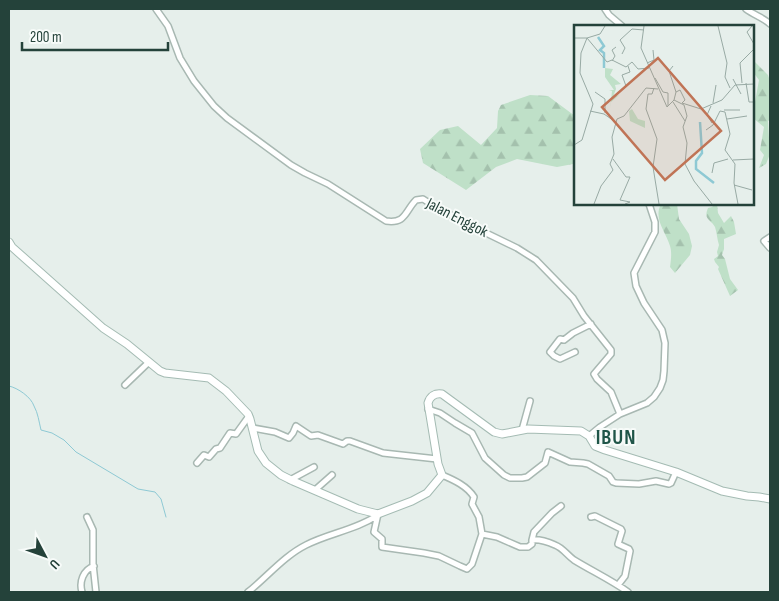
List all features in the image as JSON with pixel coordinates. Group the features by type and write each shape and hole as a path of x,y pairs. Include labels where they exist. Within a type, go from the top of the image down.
{"main road":[{"path":"9,242 12,247 78,306 160,371 209,378 226,391 249,416 260,456 274,470 290,480 358,509 378,514 412,501 427,493 442,475 436,459 428,409 431,397 437,394 442,394 494,432 502,434 528,428 581,431 589,436 595,446 676,472 722,491 747,496 770,497"}],"street":[{"name":"Jalan Enggok","path":"156,9 168,26 180,58 194,81 214,106 227,118 291,165 328,184 386,221 394,222 401,219 416,200 423,199 528,254 545,268 573,298 612,352 594,374 597,380 611,392 620,414"},
{"path":"605,9 621,25"},
{"path":"746,9 770,24"},
{"path":"589,436 620,414 647,403 654,397 663,380 665,344 662,330 644,303 636,286 634,273 655,232 655,222 649,205"},
{"path":"770,237 764,241 770,248"},
{"path":"576,352 560,359 550,352 560,339 564,340 591,324"},
{"path":"126,385 149,362"},
{"path":"522,430 530,401"},
{"path":"428,409 440,413 472,433 485,458 510,478 527,477 545,463 548,452 570,462 588,464 609,476 613,482 619,484 640,484 656,481 669,484 676,472"},
{"path":"198,463 204,455 209,457 216,449 220,448 230,433 236,434 249,416"},
{"path":"253,428 275,432 289,438 296,426 311,436 318,435 343,444 350,441 383,453 436,459"},
{"path":"290,480 314,467"},
{"path":"315,490 332,475"},
{"path":"378,514 374,532 382,539 382,546 439,556 467,569 472,564 482,534 479,516 472,504 474,498 472,494 457,482 442,475"},
{"path":"482,534 520,547 528,547 534,532 561,506"},
{"path":"248,592 283,561 306,545 364,524 378,514"},
{"path":"591,517 595,516 621,529 618,544 630,549 625,576 618,585"},
{"path":"87,517 93,530 96,592"},
{"path":"532,540 544,541 560,547 572,558 628,592"},
{"path":"82,592 80,587 83,576 94,566"}],"green space":[{"path":"754,61 768,75 770,81 770,120 768,121 770,154 766,164 759,168 764,155 760,150 764,127 754,119 754,108 759,80 754,73"},
{"path":"530,95 548,96 574,115 574,164 557,167 517,159 496,167 466,190 423,163 420,149 440,130 458,126 481,145 497,128 498,111 501,105"},
{"path":"661,205 677,205 679,219 689,234 692,246 690,255 675,273 670,267 671,248 659,220"},
{"path":"717,205 718,213 724,223 731,216 734,222 736,234 724,239 722,255 725,259 730,279 738,290 730,296 714,259 718,256 719,245 715,227 706,215 708,208"}],"waterway":[{"path":"9,386 20,391 30,399 41,430 52,433 64,440 76,452 138,489 155,492 161,499 166,517"}],"district":[{"name":"IBUN","path":"616,437"}]}
